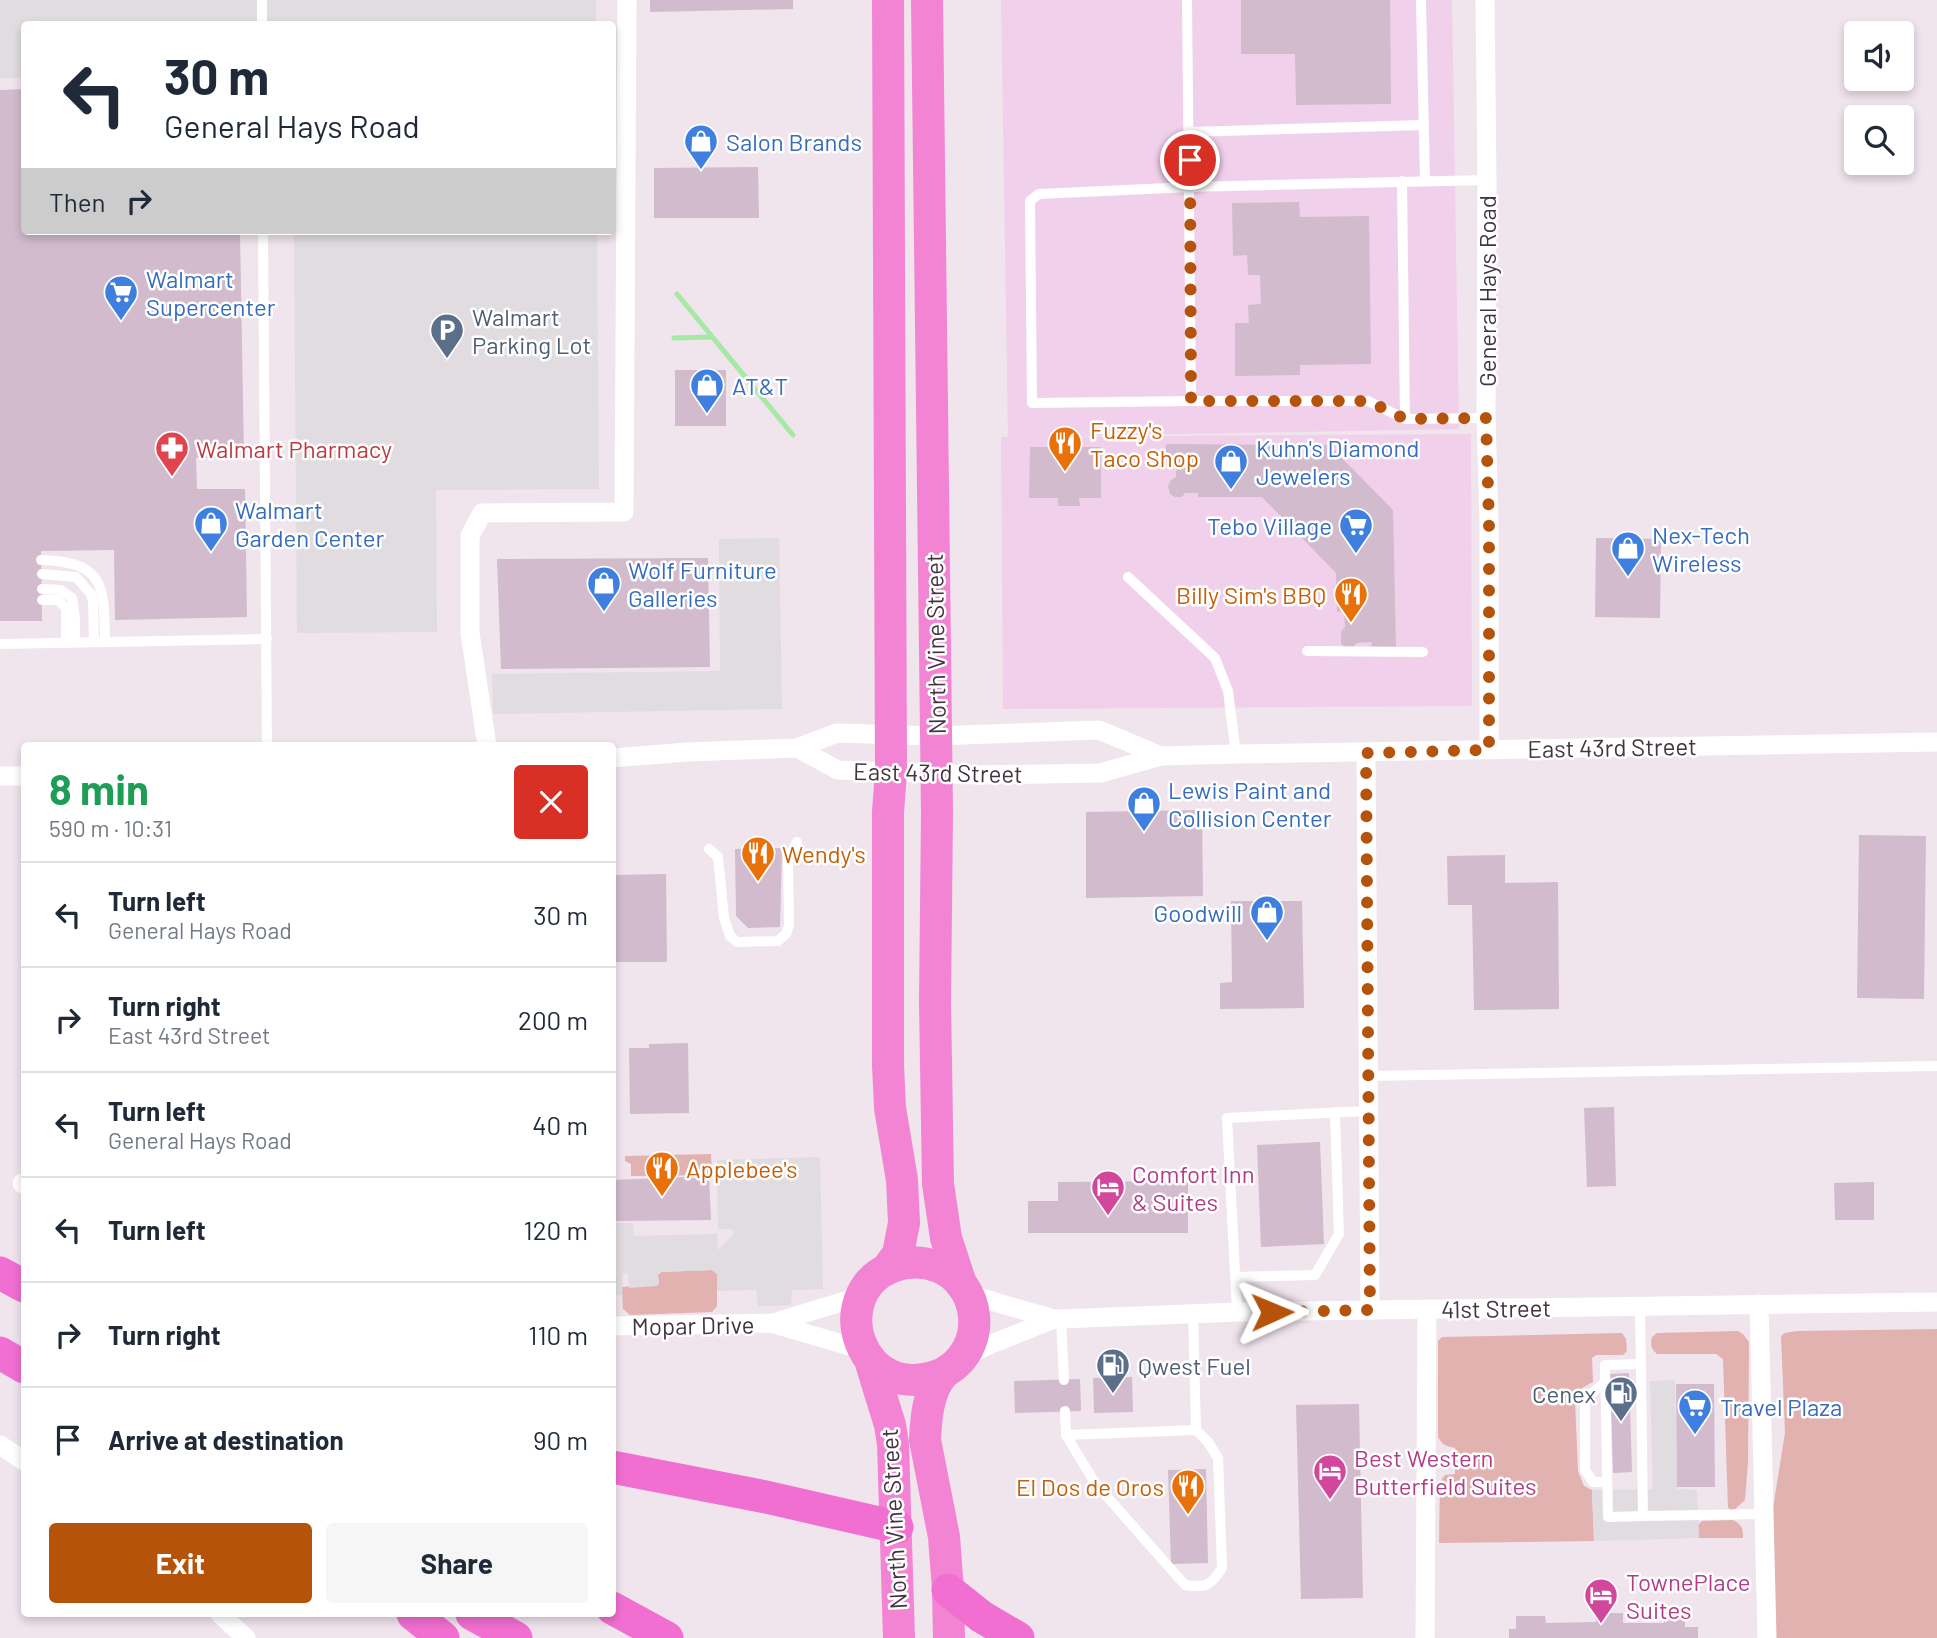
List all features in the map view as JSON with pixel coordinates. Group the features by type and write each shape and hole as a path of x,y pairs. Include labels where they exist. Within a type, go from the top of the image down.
{"highway":[{"name":"North Vine Street","path":"887,1269 898,1254 904,1223 902,1180 890,1108 888,1065 888,812 891,734 888,0"},
{"name":"North Vine Street","path":"927,0 936,736 935,1002 938,1184 946,1238 964,1288"},
{"path":"927,1263 952,1275 964,1288 972,1305 974,1327 969,1347 952,1366 931,1378 905,1380 880,1369 867,1355 857,1333 856,1314 861,1296 872,1280 887,1269 900,1264 927,1263"},
{"path":"0,1273 21,1284"},
{"path":"0,1353 21,1365"},
{"name":"North Vine Street","path":"867,1355 890,1425 893,1444 899,1638"},
{"name":"North Vine Street","path":"949,1638 944,1537 925,1440 925,1423 932,1395 952,1366"},
{"path":"616,1468 766,1497 897,1527"},
{"path":"948,1590 982,1617 1018,1638"},
{"path":"616,1610 667,1638"},
{"path":"417,1617 443,1638"},
{"path":"478,1617 516,1638"}],"street":[{"path":"486,742 470,633 470,536 482,513 624,512 627,0"},
{"name":"General Hays Road","path":"1485,0 1489,750"},
{"name":"East 43rd Street","path":"797,748 837,733 936,736 1099,730 1161,756"},
{"name":"East 43rd Street","path":"797,748 838,769 978,775 1100,773 1161,756 1937,742"},
{"path":"616,758 797,748"},
{"path":"1366,753 1370,1310"},
{"path":"0,776 21,776"},
{"name":"41st Street","path":"964,1288 992,1302 1058,1319 1237,1312 1937,1302"},
{"name":"Mopar Drive","path":"616,1326 773,1323 861,1296"},
{"path":"1759,1304 1767,1638"},
{"path":"1425,1638 1427,1310"},
{"name":"41st Street","path":"952,1366 989,1345 1058,1319"},
{"name":"Mopar Drive","path":"773,1323 867,1355"},
{"path":"0,1445 21,1459"},
{"path":"223,1617 246,1638"}],"lane":[{"path":"262,0 262,21"},
{"path":"1188,0 1191,401"},
{"path":"1421,0 1424,181"},
{"path":"1190,132 1424,125"},
{"path":"1486,418 1405,419 1368,401 1032,403 1030,201 1039,194 1191,187 1487,180"},
{"path":"1402,181 1405,419"},
{"path":"263,235 267,742"},
{"path":"41,560 64,561 84,567 100,585 105,642"},
{"path":"42,574 76,577 91,594 94,642"},
{"path":"1128,577 1214,658 1228,691 1236,754"},
{"path":"42,589 61,590 72,598 75,620 71,643"},
{"path":"42,600 58,600 66,608 71,643"},
{"path":"0,644 267,639"},
{"path":"1307,651 1423,652"},
{"path":"709,849 718,857 724,918 730,936 737,942 778,941 786,934 789,925 788,858 797,842"},
{"path":"1368,1076 1937,1066"},
{"path":"1237,1312 1227,1118 1368,1111"},
{"path":"1235,1277 1315,1275 1339,1234 1335,1112"},
{"path":"1640,1306 1643,1516"},
{"path":"1193,1314 1196,1430"},
{"path":"1058,1319 1064,1380"},
{"path":"1640,1364 1605,1365 1608,1517 1764,1514"},
{"path":"1605,1382 1585,1398 1586,1470 1593,1482 1607,1482"},
{"path":"1065,1411 1066,1435 1095,1483 1185,1585 1200,1587 1212,1583 1222,1568 1218,1458 1208,1441 1196,1430 1066,1435"}],"shaded area":[{"path":"0,0 596,0 596,21 21,21 21,78 0,78"},
{"path":"1001,0 1452,0 1459,429 1011,437 1471,434 1472,706 1003,709 1001,437 1008,437"},
{"name":"Walmart Parking Lot","path":"294,235 597,235 599,489 436,490 437,632 297,633"},
{"path":"779,538 782,709 493,714 492,674 720,671 719,539"},
{"path":"711,1154 712,1175 631,1176 631,1164 625,1161 625,1156"},
{"path":"820,1157 823,1289 792,1290 791,1305 758,1306 756,1290 717,1291 717,1274 712,1270 661,1272 658,1275 659,1284 656,1286 629,1288 628,1274 623,1273 622,1295 616,1296 616,1223 633,1223 634,1236 717,1234 718,1250 733,1235 734,1231 731,1229 718,1229 717,1160"},
{"path":"712,1270 717,1274 717,1306 712,1312 630,1315 623,1309 622,1287 659,1284 658,1275 661,1272"},
{"path":"1937,1329 1937,1638 1771,1638 1773,1508 1785,1433 1781,1336 1797,1331"},
{"path":"1738,1331 1749,1342 1748,1462 1745,1500 1730,1510 1723,1359 1716,1354 1657,1354 1651,1342 1657,1333"},
{"path":"1622,1333 1626,1339 1627,1351 1623,1355 1596,1355 1592,1358 1593,1382 1582,1388 1575,1400 1578,1471 1584,1486 1592,1490 1594,1541 1439,1543 1440,1482 1445,1475 1455,1474 1455,1448 1443,1444 1438,1437 1438,1341 1442,1337"},
{"path":"1675,1380 1677,1489 1697,1490 1699,1538 1594,1541 1592,1490 1653,1489 1650,1381"},
{"path":"1733,1520 1741,1527 1743,1538 1699,1538 1698,1525 1702,1521"}],"building":[{"path":"650,0 793,0 793,9 650,12"},
{"path":"1241,0 1390,0 1391,104 1296,105 1295,54 1241,54"},
{"name":"Walmart Supercenter","path":"21,89 21,235 240,235 244,457 196,458 197,489 245,489 247,617 115,620 114,550 41,551 42,621 0,621 0,90"},
{"path":"758,167 759,218 654,218 654,168"},
{"path":"1299,202 1300,217 1369,216 1371,364 1300,365 1300,375 1235,376 1235,323 1249,323 1248,305 1261,304 1260,275 1248,275 1247,255 1233,256 1232,203"},
{"path":"675,370 726,370 726,426 675,426"},
{"name":"Tebo Village","path":"1166,444 1329,445 1393,510 1396,648 1371,648 1372,642 1357,643 1352,648 1345,648 1341,644 1341,632 1345,627 1344,611 1337,612 1336,573 1262,497 1198,497 1198,493 1185,493 1182,497 1175,497 1170,494 1168,486 1176,477 1176,468 1171,468 1171,461 1166,461"},
{"name":"Fuzzy's Taco Shop","path":"1030,447 1101,447 1101,498 1079,498 1080,506 1058,506 1058,498 1029,498"},
{"name":"Nex-Tech Wireless","path":"1596,538 1661,539 1660,618 1595,617"},
{"name":"Wolf Furniture Galleries","path":"708,558 710,667 501,669 497,559"},
{"name":"Lewis Paint and Collision Center","path":"1202,810 1203,896 1086,898 1086,812"},
{"path":"1859,835 1926,836 1924,999 1857,998"},
{"name":"Wendy's","path":"782,848 780,927 748,928 736,916 735,849"},
{"path":"1505,855 1505,883 1558,882 1559,1009 1474,1010 1472,905 1448,905 1447,856"},
{"path":"666,874 667,962 616,962 616,875"},
{"name":"Goodwill","path":"1231,901 1302,901 1304,1008 1220,1009 1220,983 1232,982"},
{"path":"688,1043 689,1113 630,1114 629,1048 649,1048 649,1044"},
{"path":"1614,1107 1616,1186 1587,1187 1584,1108"},
{"path":"1320,1142 1324,1244 1261,1247 1257,1145"},
{"name":"Applebee's","path":"709,1176 711,1220 616,1221 616,1180"},
{"name":"Comfort Inn & Suites","path":"1188,1181 1188,1233 1028,1233 1028,1201 1058,1201 1058,1182"},
{"path":"1874,1182 1874,1220 1835,1220 1834,1183"},
{"name":"Cenex","path":"1629,1373 1632,1472 1613,1473 1610,1374"},
{"name":"Qwest Fuel","path":"1132,1377 1133,1412 1094,1413 1093,1378"},
{"path":"1080,1379 1081,1411 1015,1413 1014,1381"},
{"name":"Travel Plaza","path":"1676,1384 1714,1384 1715,1487 1677,1487"},
{"name":"Best Western Butterfield Suites","path":"1359,1404 1363,1598 1301,1599 1296,1405"},
{"name":"El Dos de Oros","path":"1206,1469 1208,1563 1171,1564 1168,1470"},
{"name":"TownePlace Suites","path":"1595,1613 1623,1613 1623,1623 1664,1623 1664,1616 1685,1616 1685,1627 1698,1627 1698,1638 1509,1638 1509,1629 1516,1629 1516,1616 1545,1616 1546,1623 1596,1622"}],"waterway":[{"path":"677,294 793,435"},
{"path":"674,338 712,337"}],"place":[{"name":"Salon Brands","path":"701,171"},
{"name":"Walmart Supercenter","path":"121,322"},
{"name":"Walmart Parking Lot","path":"447,360"},
{"name":"AT&T","path":"707,415"},
{"name":"Fuzzy's Taco Shop","path":"1065,473"},
{"name":"Walmart Pharmacy","path":"172,478"},
{"name":"Kuhn's Diamond Jewelers","path":"1231,491"},
{"name":"Walmart Garden Center","path":"211,553"},
{"name":"Tebo Village","path":"1356,555"},
{"name":"Nex-Tech Wireless","path":"1628,578"},
{"name":"Wolf Furniture Galleries","path":"604,613"},
{"name":"Billy Sim's BBQ","path":"1351,624"},
{"name":"Lewis Paint and Collision Center","path":"1144,833"},
{"name":"Wendy's","path":"758,883"},
{"name":"Goodwill","path":"1267,942"},
{"name":"Applebee's","path":"662,1198"},
{"name":"Comfort Inn & Suites","path":"1108,1217"},
{"name":"Qwest Fuel","path":"1113,1395"},
{"name":"Cenex","path":"1621,1423"},
{"name":"Travel Plaza","path":"1695,1436"},
{"name":"Best Western Butterfield Suites","path":"1330,1501"},
{"name":"El Dos de Oros","path":"1188,1516"},
{"name":"TownePlace Suites","path":"1601,1625"}],"route":[{"path":"1190,160 1191,401 1368,401 1405,419 1486,418 1489,750 1366,753 1370,1310 1272,1312"}]}
